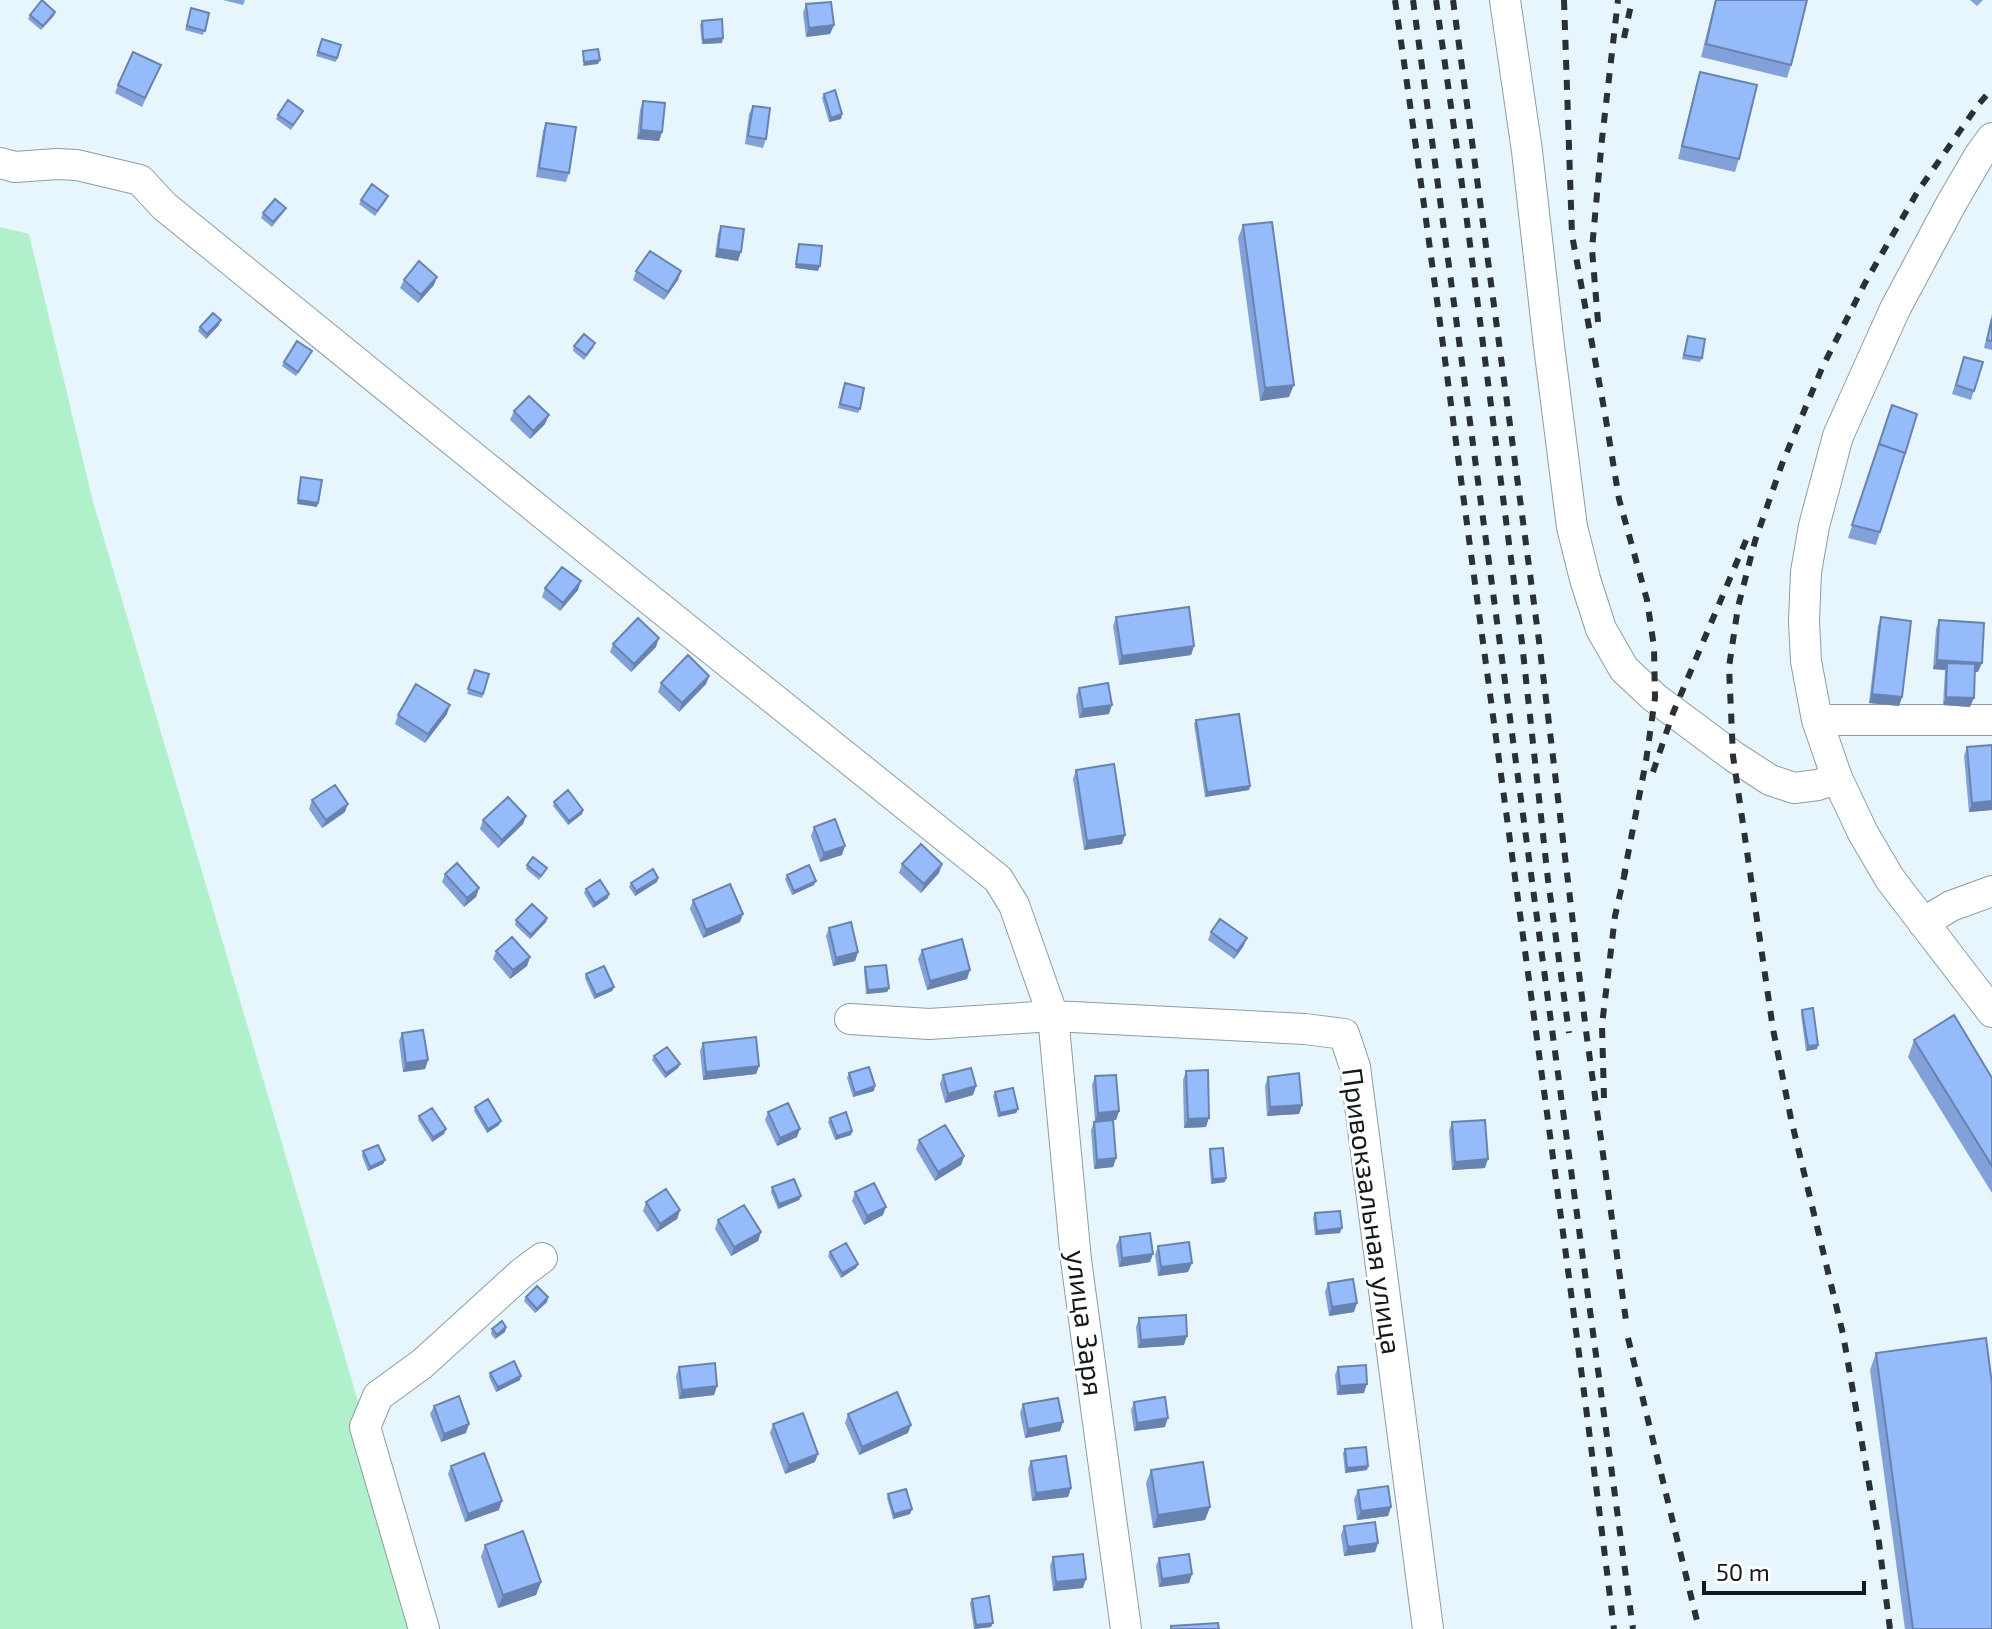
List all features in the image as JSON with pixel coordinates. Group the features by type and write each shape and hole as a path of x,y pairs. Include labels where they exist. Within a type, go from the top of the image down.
{"street":[{"path":"1505,0 1527,151 1572,527 1601,629 1624,669 1655,698 1770,780 1794,788 1818,785 1837,778"},
{"path":"1992,138 1951,204 1895,309 1838,436 1814,526 1806,572 1804,621 1806,661 1817,720 1837,778 1863,833 1890,879 1992,1012"},
{"name":"улица Заря","path":"0,163 15,167 77,165 140,180 164,206 998,879 1014,905 1053,1016 1076,1260 1126,1629"},
{"path":"1817,720 1992,720"},
{"path":"1923,923 1951,906 1992,891"},
{"path":"850,1019 929,1024 1053,1016"},
{"name":"Привокзальная улица","path":"1053,1016 1305,1029 1344,1034 1355,1067 1428,1629"},
{"path":"424,1629 365,1427 378,1396 422,1364 542,1258"}],"green space":[{"path":"0,227 29,234 92,498 425,1629 0,1629"}],"building":[{"path":"42,0 55,12 43,26 30,15"},
{"path":"1716,0 1807,0 1791,65 1706,44"},
{"path":"831,2 834,25 809,28 806,4"},
{"path":"191,8 209,13 205,31 187,26"},
{"path":"722,19 723,38 703,40 702,21"},
{"path":"322,39 341,45 337,58 318,52"},
{"path":"598,49 600,60 584,62 583,51"},
{"path":"133,52 161,65 145,98 118,85"},
{"path":"1700,72 1757,85 1739,159 1682,146"},
{"path":"835,90 842,114 831,118 824,94"},
{"path":"288,100 303,111 293,125 278,115"},
{"path":"643,101 665,103 662,132 641,130"},
{"path":"753,106 770,108 766,139 748,136"},
{"path":"546,123 576,127 569,173 539,168"},
{"path":"372,184 388,196 377,211 361,200"},
{"path":"275,199 286,208 273,222 263,213"},
{"path":"1272,222 1294,385 1265,388 1243,225"},
{"path":"721,226 744,229 741,252 718,249"},
{"path":"799,244 822,246 820,266 796,264"},
{"path":"650,251 681,271 668,292 636,271"},
{"path":"419,261 437,277 421,295 404,280"},
{"path":"213,313 221,320 207,334 200,327"},
{"path":"1992,319 1992,341 1987,340"},
{"path":"584,334 595,343 586,355 574,346"},
{"path":"1688,336 1705,339 1702,358 1684,355"},
{"path":"297,341 312,351 298,372 284,362"},
{"path":"1964,357 1983,362 1974,391 1956,385"},
{"path":"845,383 864,388 860,409 840,404"},
{"path":"529,396 549,415 533,431 514,411"},
{"path":"1892,405 1917,414 1905,454 1879,444"},
{"path":"1879,444 1905,453 1880,532 1852,525"},
{"path":"301,477 322,480 318,503 298,500"},
{"path":"562,567 581,581 563,603 545,588"},
{"path":"1189,607 1194,646 1122,656 1116,617"},
{"path":"1881,617 1911,621 1902,697 1872,694"},
{"path":"638,618 659,638 634,664 613,644"},
{"path":"1939,620 1984,623 1982,663 1937,660"},
{"path":"688,655 709,676 682,703 661,683"},
{"path":"1947,663 1975,664 1974,698 1946,697"},
{"path":"475,670 489,674 483,694 468,689"},
{"path":"1108,683 1112,705 1083,709 1079,688"},
{"path":"416,684 450,705 428,734 398,715"},
{"path":"1239,714 1250,786 1207,792 1196,720"},
{"path":"1992,745 1992,801 1972,803 1967,747"},
{"path":"1114,764 1125,835 1087,841 1076,770"},
{"path":"335,785 348,804 326,820 312,800"},
{"path":"568,790 583,810 569,821 554,802"},
{"path":"508,797 526,816 502,840 483,820"},
{"path":"835,819 845,846 824,853 814,827"},
{"path":"921,844 942,864 924,884 902,864"},
{"path":"533,857 547,868 541,876 527,865"},
{"path":"457,863 479,888 467,898 445,874"},
{"path":"809,865 816,881 794,891 787,875"},
{"path":"653,869 658,878 636,891 631,883"},
{"path":"600,880 609,894 595,903 586,889"},
{"path":"730,884 743,914 706,930 693,900"},
{"path":"532,904 547,918 531,935 516,920"},
{"path":"1220,919 1247,938 1237,951 1211,932"},
{"path":"851,922 858,952 836,958 829,928"},
{"path":"512,937 530,957 513,970 496,951"},
{"path":"962,939 970,970 930,981 922,950"},
{"path":"886,965 889,988 868,990 865,967"},
{"path":"604,966 614,987 596,995 586,974"},
{"path":"1813,1008 1818,1045 1808,1046 1802,1010"},
{"path":"1954,1015 1992,1078 1992,1166 1914,1040"},
{"path":"423,1030 428,1060 406,1063 402,1033"},
{"path":"756,1037 759,1066 706,1072 703,1043"},
{"path":"667,1047 680,1064 666,1073 654,1056"},
{"path":"869,1067 875,1086 855,1093 849,1073"},
{"path":"971,1068 976,1086 948,1094 943,1075"},
{"path":"1208,1070 1209,1118 1188,1119 1186,1071"},
{"path":"1299,1073 1302,1105 1270,1107 1268,1077"},
{"path":"1116,1075 1119,1111 1098,1113 1095,1076"},
{"path":"1013,1088 1018,1109 1000,1113 995,1092"},
{"path":"488,1099 501,1121 488,1129 475,1107"},
{"path":"788,1103 800,1129 780,1138 768,1112"},
{"path":"432,1108 446,1129 433,1137 419,1116"},
{"path":"846,1112 852,1131 837,1136 830,1118"},
{"path":"1113,1120 1116,1158 1097,1160 1094,1122"},
{"path":"1485,1120 1488,1159 1455,1162 1452,1122"},
{"path":"945,1125 964,1156 938,1172 919,1140"},
{"path":"378,1145 385,1160 370,1167 363,1151"},
{"path":"1223,1148 1226,1178 1213,1179 1210,1149"},
{"path":"794,1179 801,1196 779,1204 772,1187"},
{"path":"874,1183 886,1207 867,1216 855,1192"},
{"path":"666,1189 680,1210 660,1224 646,1202"},
{"path":"744,1205 761,1232 734,1247 718,1220"},
{"path":"1340,1211 1342,1228 1317,1231 1315,1213"},
{"path":"1150,1233 1153,1254 1122,1258 1120,1237"},
{"path":"1189,1242 1192,1263 1161,1267 1158,1246"},
{"path":"846,1243 858,1264 842,1273 830,1252"},
{"path":"1353,1279 1357,1303 1332,1307 1328,1283"},
{"path":"537,1286 548,1297 537,1309 526,1297"},
{"path":"1186,1315 1187,1336 1141,1340 1139,1318"},
{"path":"502,1321 506,1327 497,1335 492,1329"},
{"path":"1986,1338 1992,1384 1992,1629 1913,1629 1876,1353"},
{"path":"514,1361 521,1376 498,1387 490,1373"},
{"path":"715,1363 717,1386 682,1390 679,1367"},
{"path":"1366,1365 1367,1384 1340,1386 1338,1367"},
{"path":"897,1392 911,1425 862,1447 848,1414"},
{"path":"459,1396 469,1424 444,1434 434,1406"},
{"path":"1165,1397 1168,1418 1137,1423 1134,1402"},
{"path":"1058,1398 1063,1422 1028,1429 1023,1404"},
{"path":"803,1413 818,1454 789,1465 773,1424"},
{"path":"1366,1447 1368,1466 1347,1468 1345,1449"},
{"path":"484,1453 502,1501 468,1514 451,1466"},
{"path":"1066,1456 1071,1488 1036,1493 1031,1461"},
{"path":"1203,1462 1210,1507 1158,1515 1151,1470"},
{"path":"1388,1486 1391,1507 1361,1511 1358,1490"},
{"path":"906,1489 912,1509 894,1514 888,1494"},
{"path":"1375,1522 1378,1543 1348,1547 1344,1526"},
{"path":"523,1531 541,1582 503,1595 485,1545"},
{"path":"1083,1554 1086,1579 1056,1582 1053,1557"},
{"path":"1189,1554 1192,1574 1162,1579 1159,1558"},
{"path":"989,1596 993,1623 976,1625 972,1599"},
{"path":"1218,1623 1219,1629 1171,1629 1171,1626"}],"railway":[{"path":"1395,0 1614,1629"},
{"path":"1413,0 1633,1629"},
{"path":"1436,0 1522,643 1548,880 1569,1033"},
{"path":"1453,0 1627,1328"},
{"path":"1564,0 1572,235 1619,499 1647,600 1654,647 1655,698 1624,875"},
{"path":"1598,322 1592,249 1618,0"},
{"path":"1624,38 1632,0"},
{"path":"1890,1629 1878,1535 1843,1334 1791,1119 1773,1029 1733,756 1729,667 1738,607 1755,541 1782,464 1822,368 1865,283 1918,191 1992,89"},
{"path":"1653,772 1673,713 1747,538"},
{"path":"1604,1098 1602,1025 1615,916 1627,864"},
{"path":"1628,1338 1699,1629"}]}
